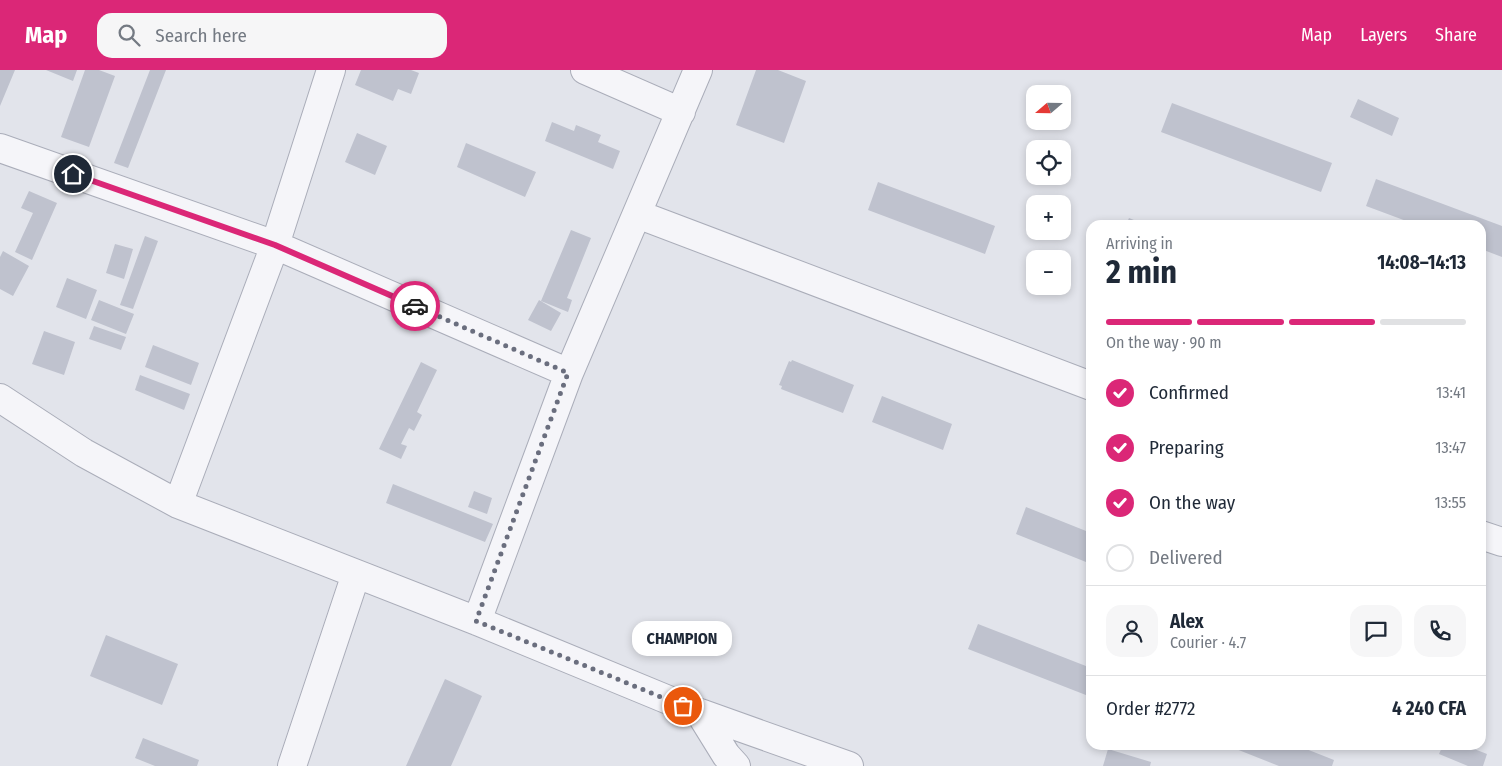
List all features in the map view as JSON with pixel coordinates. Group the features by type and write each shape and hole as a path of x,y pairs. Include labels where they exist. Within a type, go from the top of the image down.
{"street":[{"path":"178,504 275,245 331,70"},
{"path":"586,70 681,112"},
{"path":"476,621 568,373 698,70"},
{"path":"0,148 275,245 568,373"},
{"path":"637,214 1086,384"},
{"path":"0,398 84,453 178,504 476,621 700,713 849,766"},
{"path":"1486,537 1502,542"},
{"path":"292,766 356,574"},
{"path":"700,713 726,755 736,766"},
{"path":"793,766 821,755"}],"building":[{"path":"0,70 15,70 0,106"},
{"path":"46,70 77,70 73,81"},
{"path":"85,70 99,70 115,76 89,147 61,137"},
{"path":"150,70 166,70 128,168 114,163"},
{"path":"361,70 411,70 419,73 411,94 398,89 393,101 355,85"},
{"path":"756,70 778,70 806,81 784,143 736,125"},
{"path":"1358,99 1399,118 1392,136 1350,117"},
{"path":"1172,103 1332,163 1321,192 1161,132"},
{"path":"552,122 574,131 576,125 601,135 598,142 620,151 613,169 545,141"},
{"path":"357,133 387,146 375,175 345,162"},
{"path":"466,143 536,172 525,197 457,167"},
{"path":"1376,179 1486,220 1404,220 1366,206"},
{"path":"878,182 995,226 985,254 868,210"},
{"path":"29,191 57,203 32,260 15,252 33,213 21,208"},
{"path":"1486,220 1502,226 1502,257 1486,251"},
{"path":"571,230 591,238 567,298 572,300 568,312 541,301"},
{"path":"145,236 158,241 133,309 120,305"},
{"path":"115,244 133,249 124,279 106,273"},
{"path":"3,251 29,266 13,296 0,289 0,257"},
{"path":"67,278 97,290 86,319 56,307"},
{"path":"99,300 134,314 126,334 91,320"},
{"path":"539,300 561,313 551,331 528,320"},
{"path":"94,326 126,337 121,350 89,339"},
{"path":"44,331 75,342 64,375 32,364"},
{"path":"153,345 199,363 191,385 145,367"},
{"path":"792,360 854,385 843,413 781,389 782,386 779,385 789,361 791,362"},
{"path":"421,362 437,370 417,412 422,415 414,431 409,428 401,444 407,446 401,459 379,449"},
{"path":"140,375 190,394 184,410 135,390"},
{"path":"882,396 952,424 943,450 872,422"},
{"path":"393,484 493,524 485,542 386,503"},
{"path":"474,491 492,498 487,514 468,507"},
{"path":"1026,507 1086,531 1086,562 1016,534"},
{"path":"978,624 1086,666 1086,695 968,649"},
{"path":"106,635 178,664 162,705 90,676"},
{"path":"445,679 482,696 451,766 406,766"},
{"path":"143,738 199,760 197,766 155,766 135,758"},
{"path":"1108,750 1151,762 1150,766 1103,766"},
{"path":"1239,750 1309,750 1334,760 1332,766 1279,766"},
{"path":"1441,750 1477,750 1487,754 1483,766 1468,766 1439,754"}],"way so far":[{"path":"415,306 568,373 476,621 683,706"}],"place":[{"name":"CHAMPION","path":"683,706"}],"route":[{"path":"73,174 275,245 415,306"}]}
